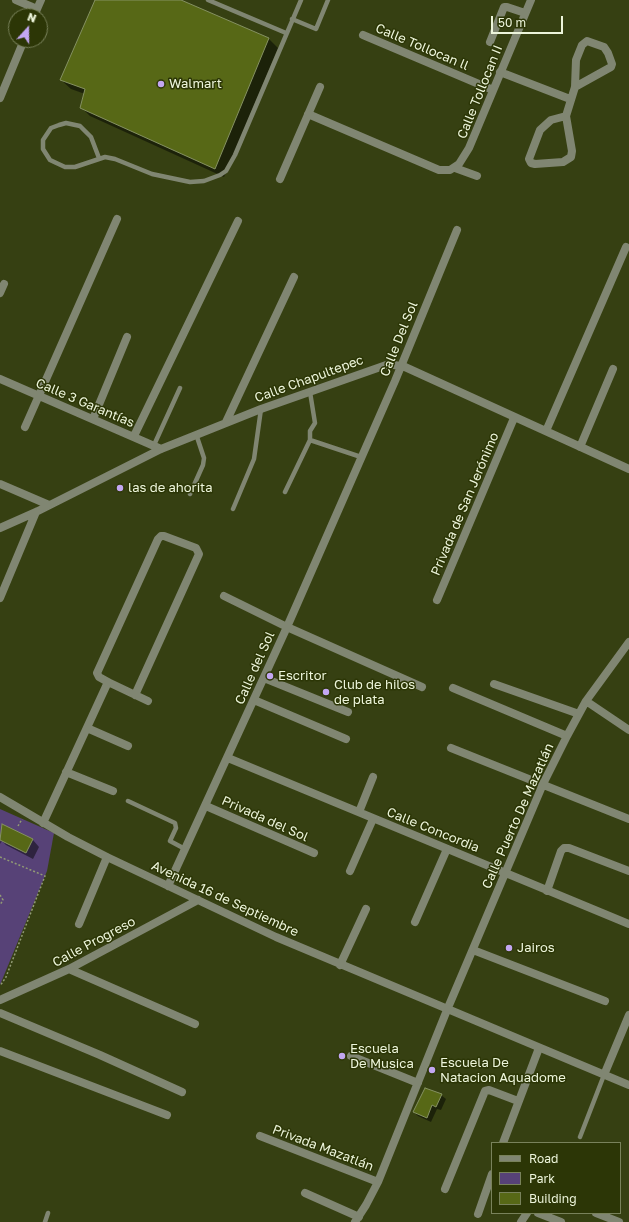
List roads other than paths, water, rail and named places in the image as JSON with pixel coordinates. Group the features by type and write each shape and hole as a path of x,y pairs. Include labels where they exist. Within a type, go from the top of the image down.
{"street":[{"path":"16,0 29,8"},
{"name":"Calle Tollocan II","path":"455,168 469,148 531,0"},
{"path":"490,42 502,8 507,6 525,13"},
{"name":"Calle Tollocan ll","path":"363,35 493,90"},
{"path":"566,116 551,120 540,130 529,159 530,163 564,162 569,160 572,151 566,116 570,99 575,87 575,66 582,45 590,40 604,47 612,64 610,69 575,87"},
{"path":"0,98 21,48"},
{"path":"500,72 570,99"},
{"path":"280,179 320,87"},
{"path":"308,114 439,170 445,171 455,168 477,176"},
{"path":"25,427 117,218"},
{"path":"134,436 238,221"},
{"name":"Calle Del Sol","path":"361,457 457,230"},
{"path":"546,431 626,248"},
{"path":"226,422 294,277"},
{"path":"0,293 4,284"},
{"path":"93,419 127,337"},
{"name":"Calle Chapultepec","path":"0,528 36,512 158,447 379,366 390,364 401,365 514,418 629,469"},
{"path":"580,447 614,369"},
{"name":"Calle 3 Garantías","path":"0,379 158,447"},
{"name":"Privada de San Jerónimo","path":"437,600 514,418"},
{"name":"Calle del Sol","path":"168,886 287,627 361,457"},
{"path":"0,484 49,505"},
{"path":"0,598 36,512"},
{"path":"135,695 199,554 196,548 164,536 160,536 158,539 98,671 98,677 135,695 148,701"},
{"path":"224,596 287,627 422,687"},
{"name":"Calle Puerto De Mazatlán","path":"356,1221 378,1182 447,1010 543,784 586,701 629,642"},
{"path":"264,678 348,712"},
{"path":"43,823 108,682"},
{"path":"494,684 579,714"},
{"path":"453,688 567,736"},
{"path":"254,700 346,739"},
{"path":"586,701 629,730"},
{"path":"87,728 128,746"},
{"path":"451,748 629,819"},
{"name":"Calle Concordia","path":"228,758 629,924"},
{"path":"66,772 113,791"},
{"path":"359,812 373,777"},
{"name":"Avenida 16 de Septiembre","path":"0,797 43,823 107,857 198,900 447,1010 629,1085"},
{"name":"Privada del Sol","path":"206,806 314,853"},
{"path":"350,872 373,819"},
{"path":"547,890 561,851 564,848 569,848 629,871"},
{"path":"415,922 447,849"},
{"path":"79,924 107,857"},
{"name":"Calle Progreso","path":"0,1000 69,970 198,900"},
{"path":"340,964 366,909"},
{"path":"473,950 605,1001"},
{"path":"69,970 195,1024"},
{"path":"0,1013 100,1054 182,1092"},
{"path":"604,1075 629,1015"},
{"path":"503,1142 539,1048"},
{"path":"0,1051 167,1115"},
{"path":"351,1056 418,1083"},
{"path":"445,1189 485,1091 490,1090 518,1101"},
{"name":"Privada Mazatlán","path":"260,1136 378,1182"},
{"path":"478,1214 491,1177"},
{"path":"305,1193 356,1221"},
{"path":"541,1214 561,1222"},
{"path":"599,1214 619,1222"}],"lane":[{"path":"208,0 286,33"},
{"path":"99,158 91,137 80,126 66,123 51,128 43,140 42,145 46,155 56,165 65,167 76,167 99,158 110,158 152,174 170,179 204,181 226,171 235,155 301,0"},
{"path":"292,20 316,29 328,0"},
{"path":"158,447 180,388"},
{"path":"285,492 310,440 310,431 315,423 310,392"},
{"path":"233,508 254,459 261,409"},
{"path":"190,494 204,465 204,458 196,434"},
{"path":"310,440 361,457"},
{"path":"128,801 175,823 176,828 170,841 185,849"},
{"path":"580,1137 604,1075"},
{"path":"45,1222 48,1214"}],"place":[{"name":"Walmart","path":"161,84"},
{"name":"las de ahorita","path":"120,488"},
{"name":"Escritor","path":"270,676"},
{"name":"Club de hilos de plata","path":"326,692"},
{"name":"Jairos","path":"509,948"},
{"name":"Escuela De Musica","path":"342,1056"},
{"name":"Escuela De Natacion Aquadome","path":"432,1070"}]}
